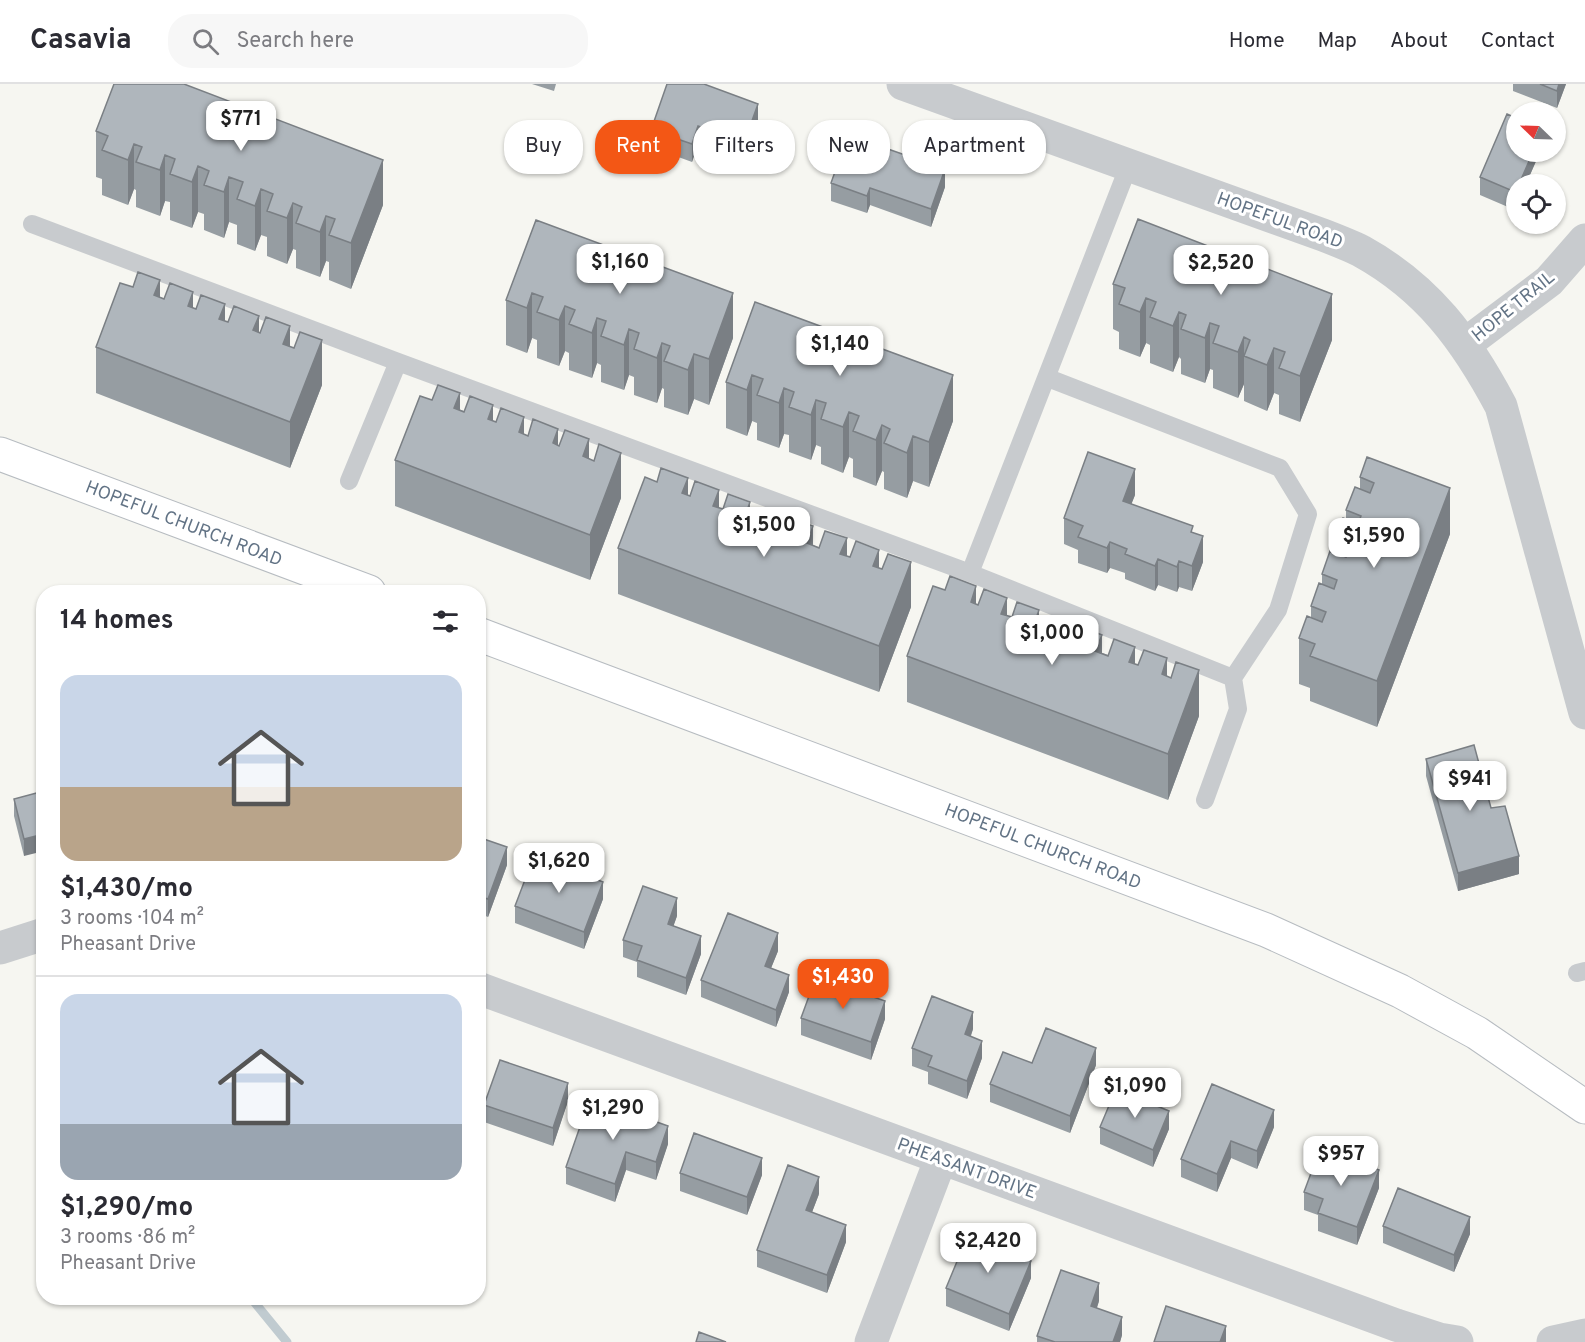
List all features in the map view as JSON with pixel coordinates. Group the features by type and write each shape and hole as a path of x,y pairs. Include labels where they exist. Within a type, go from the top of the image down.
{"main road":[{"name":"HOPEFUL CHURCH ROAD","path":"0,454 350,585"},
{"name":"HOPEFUL CHURCH ROAD","path":"486,637 1276,934 1400,991 1477,1033 1585,1107"}],"street":[{"name":"HOPEFUL ROAD","path":"903,84 1323,235 1360,251 1392,271 1425,298 1454,330 1479,366 1501,406 1585,713"},
{"name":"HOPE TRAIL","path":"1464,345 1549,281 1585,240"},
{"path":"0,948 36,937"},
{"name":"PHEASANT DRIVE","path":"486,991 1396,1325 1439,1339 1457,1342"},
{"path":"871,1342 941,1158"},
{"path":"1553,1342 1585,1335"}],"lane":[{"path":"970,573 1048,378 1129,165"},
{"path":"32,224 970,573 1233,678"},
{"path":"349,481 398,362"},
{"path":"1048,378 1280,468 1308,514 1278,610 1233,678 1238,709 1205,800"}],"building":[{"path":"114,84 184,84 383,160 351,243 329,235 335,219 326,216 320,232 296,223 302,207 293,203 287,218 267,211 273,194 261,189 255,206 237,199 243,182 229,177 224,192 204,185 209,171 198,166 192,182 170,174 175,159 165,155 160,170 136,162 142,147 134,144 128,160 102,150 108,136 96,131"},
{"path":"667,84 704,84 758,104 752,120 693,120 692,144 681,140 681,120 654,120"},
{"path":"1540,84 1559,84 1557,91"},
{"path":"1506,116 1506,162 1529,162 1523,174 1506,174 1506,188 1480,177"},
{"path":"890,150 902,154 902,174 943,174 931,209 870,188 867,196 831,183 834,174 890,174"},
{"path":"1138,219 1332,294 1300,376 1279,368 1285,352 1274,348 1267,365 1244,356 1250,340 1244,337 1238,352 1213,343 1219,326 1210,323 1205,338 1181,329 1186,315 1179,312 1173,326 1150,317 1156,302 1146,298 1140,312 1119,304 1125,288 1113,284"},
{"path":"536,220 733,293 709,359 694,354 688,370 664,361 670,346 662,343 657,358 634,349 639,333 629,329 624,345 601,336 606,321 597,318 592,333 569,324 575,310 565,306 559,320 537,312 543,297 532,293 527,308 506,300"},
{"path":"138,272 160,280 154,295 164,299 170,283 193,292 188,306 196,309 201,295 225,304 219,319 228,322 234,306 259,316 253,330 260,333 266,317 290,326 283,344 294,348 300,332 322,340 290,422 96,347 120,283 133,287"},
{"path":"755,302 953,375 929,442 913,436 907,453 884,443 890,429 882,425 876,440 853,431 859,416 849,412 843,427 821,419 826,403 816,400 811,415 789,407 794,392 784,388 779,403 757,395 763,379 752,375 747,390 726,382"},
{"path":"438,385 460,393 454,408 464,412 470,396 493,405 488,419 496,422 501,408 524,417 519,432 528,436 533,419 558,429 553,443 559,446 565,430 589,439 583,456 594,461 599,444 621,453 590,535 395,460 420,396 432,400"},
{"path":"1088,452 1135,469 1123,501 1193,526 1191,532 1203,536 1192,566 1179,561 1177,567 1158,559 1155,566 1125,554 1127,549 1110,542 1107,548 1078,537 1083,526 1064,518"},
{"path":"1367,457 1450,488 1377,681 1310,656 1315,644 1299,638 1307,616 1322,622 1326,612 1311,606 1319,583 1334,589 1337,580 1322,574 1330,551 1346,557 1349,549 1334,542 1343,518 1358,524 1361,516 1346,510 1355,487 1370,493 1374,483 1360,477"},
{"path":"661,468 688,478 682,493 690,496 695,481 719,490 713,506 723,509 728,494 750,502 744,519 756,523 761,508 781,516 775,531 789,536 795,520 813,526 807,543 819,548 825,531 847,538 840,554 850,557 856,541 879,550 873,566 882,569 888,554 911,562 879,646 618,548 645,477 657,482"},
{"path":"950,576 976,586 971,602 978,605 984,589 1007,598 1001,614 1012,617 1017,602 1039,610 1033,627 1044,631 1050,617 1070,624 1064,640 1077,645 1084,628 1102,635 1095,651 1108,656 1114,639 1135,647 1129,662 1138,665 1144,650 1167,658 1162,674 1171,678 1176,662 1199,670 1168,754 907,656 933,586 945,590"},
{"path":"1474,745 1491,808 1505,806 1519,856 1458,873 1426,759"},
{"path":"36,793 36,836 24,839 14,799"},
{"path":"486,840 507,847 488,899 486,898"},
{"path":"534,856 603,882 584,932 515,906"},
{"path":"643,886 677,898 668,924 701,936 686,978 637,960 642,946 623,940"},
{"path":"728,913 778,933 765,966 789,975 776,1010 701,980"},
{"path":"816,977 885,1001 871,1042 801,1018"},
{"path":"932,996 973,1012 965,1034 982,1041 967,1081 928,1066 932,1056 912,1048"},
{"path":"1046,1028 1096,1048 1070,1116 990,1084 1003,1052 1032,1063"},
{"path":"500,1060 568,1083 553,1128 486,1106 486,1099"},
{"path":"1212,1084 1274,1110 1257,1151 1231,1141 1217,1174 1181,1159"},
{"path":"1116,1089 1169,1111 1153,1150 1100,1127"},
{"path":"590,1098 668,1126 656,1162 626,1152 615,1184 566,1167"},
{"path":"694,1133 762,1158 747,1197 680,1173"},
{"path":"1320,1149 1379,1170 1357,1227 1318,1213 1323,1199 1304,1192"},
{"path":"788,1165 819,1177 806,1210 846,1225 827,1275 757,1250"},
{"path":"1398,1188 1470,1217 1454,1255 1383,1226"},
{"path":"968,1235 1031,1261 1009,1314 946,1288"},
{"path":"1061,1270 1099,1283 1091,1306 1122,1317 1113,1342 1055,1342 1037,1336"},
{"path":"1166,1306 1226,1326 1220,1342 1154,1342"},
{"path":"699,1332 726,1342 696,1342"}],"waterway":[{"path":"257,1305 287,1342"}]}
